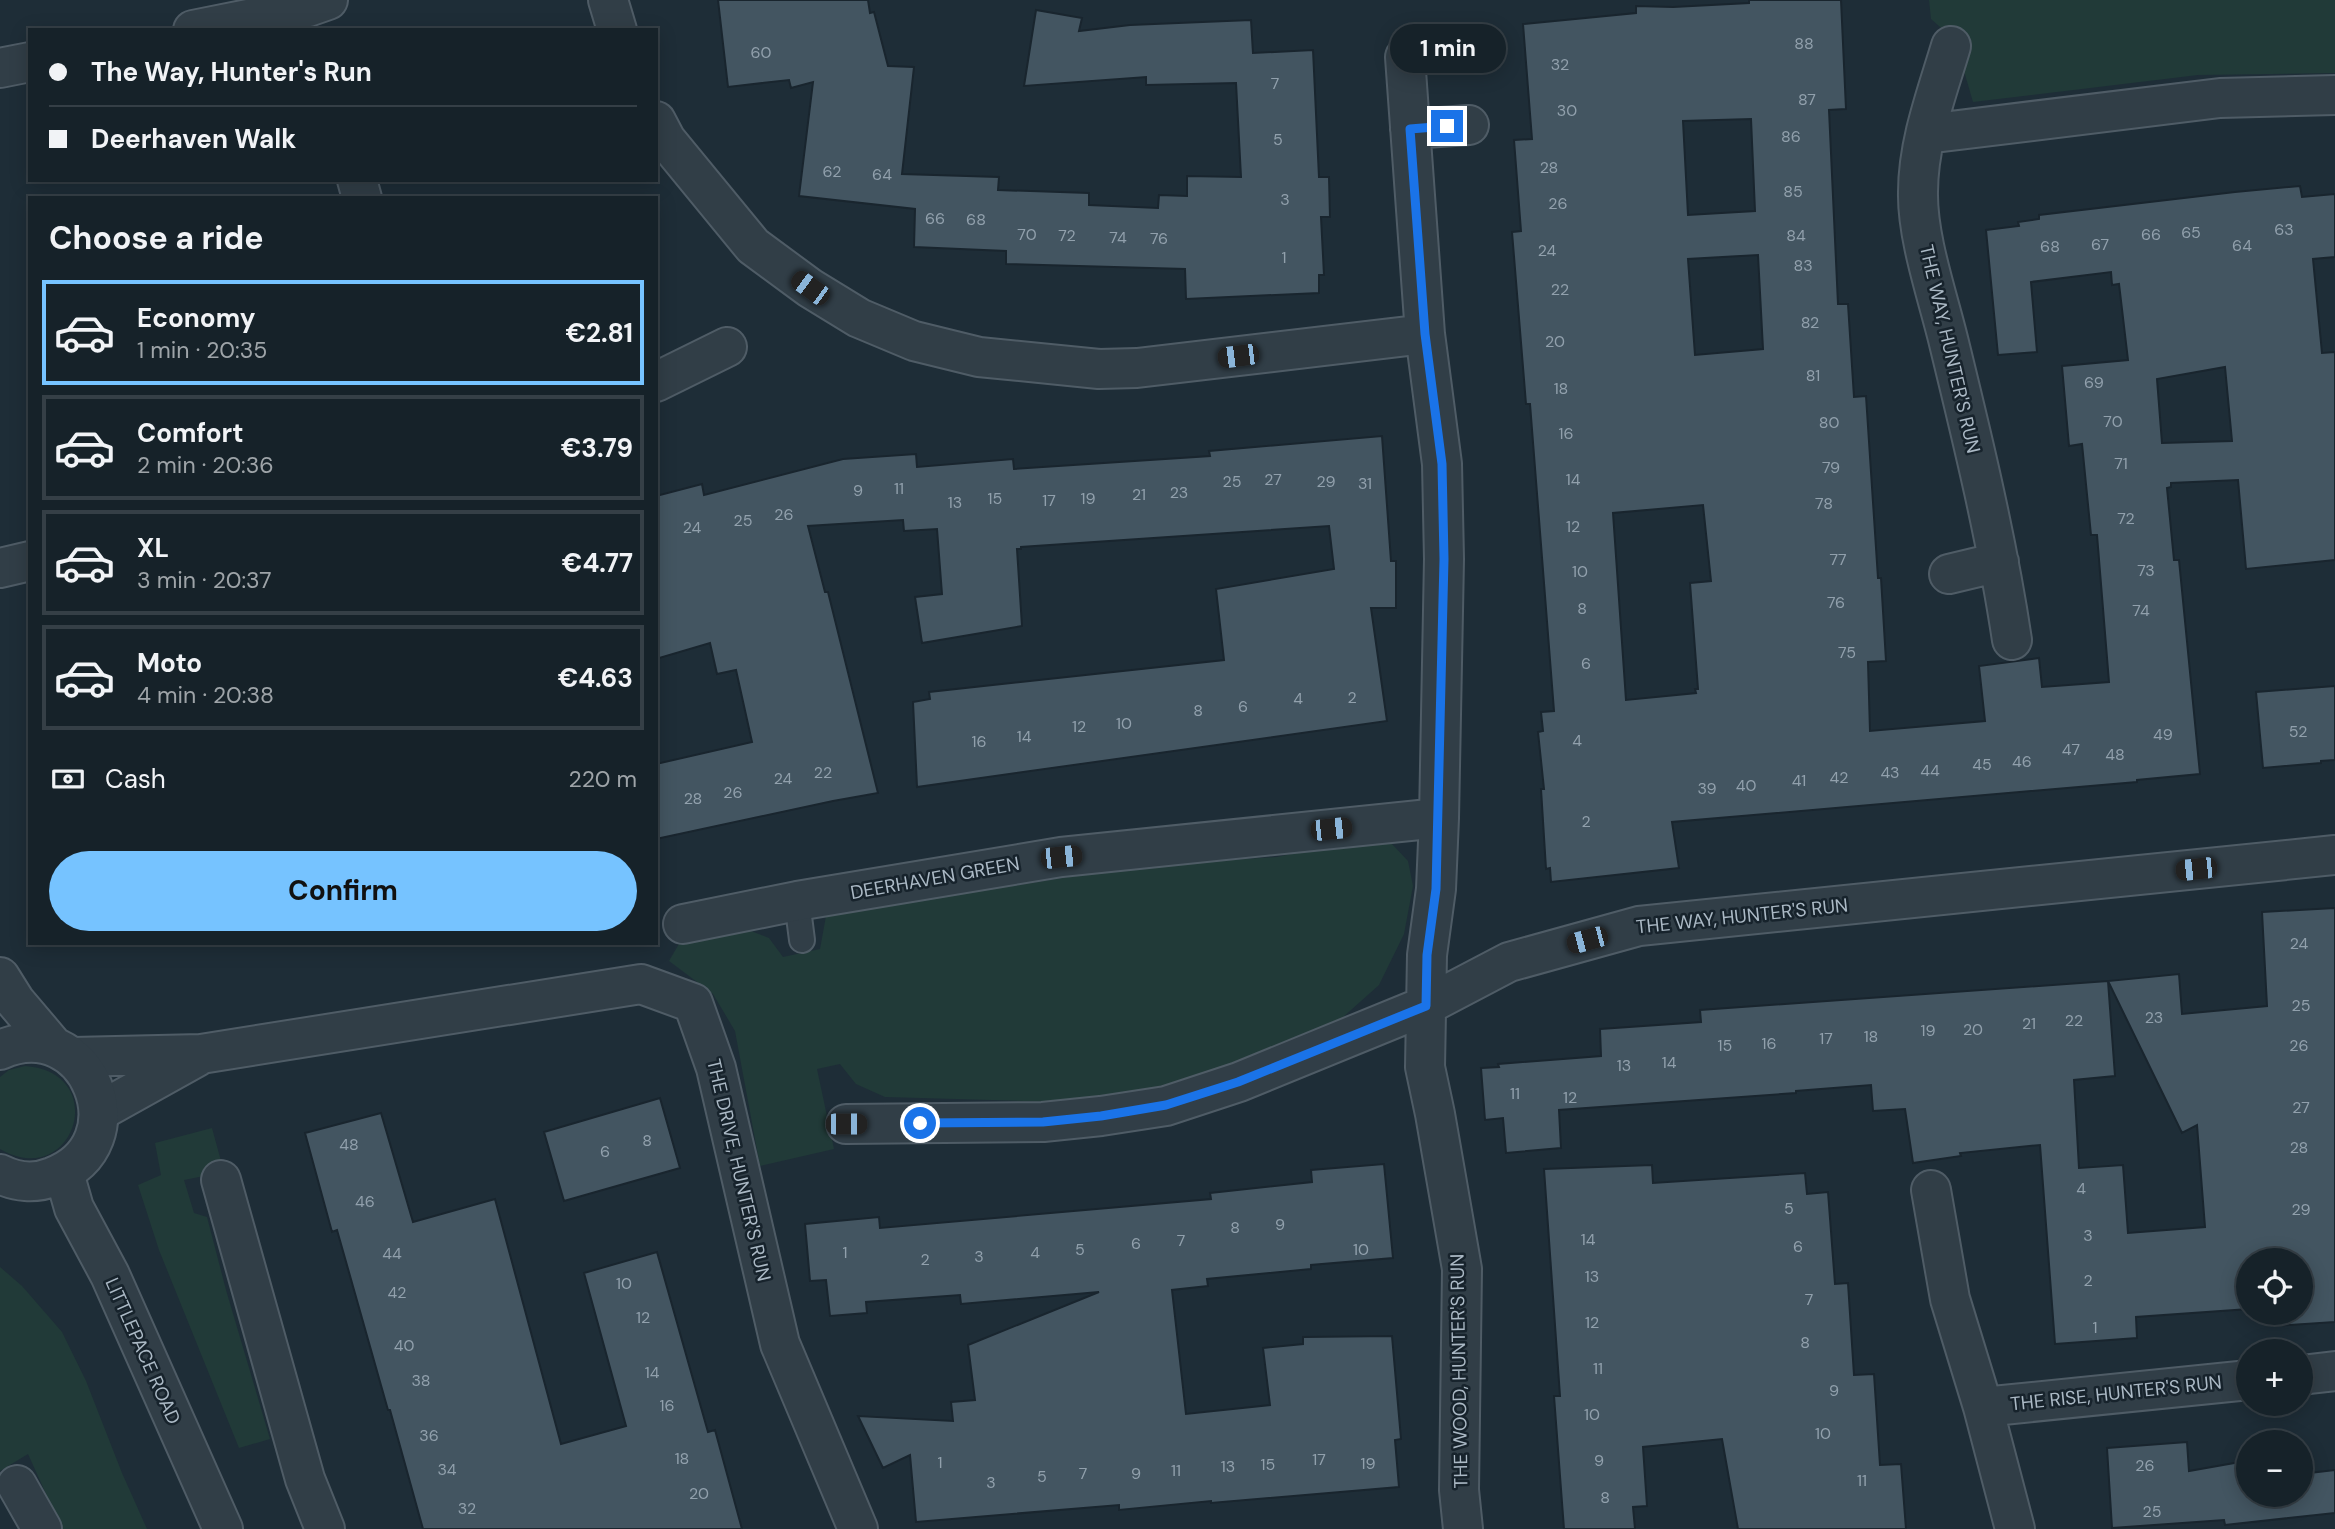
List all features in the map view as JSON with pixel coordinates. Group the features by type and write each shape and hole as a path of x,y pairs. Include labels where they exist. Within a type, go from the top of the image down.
{"street":[{"path":"608,0 616,28"},
{"path":"207,28 317,12"},
{"name":"THE WAY, HUNTER'S RUN","path":"1951,46 1918,173 1920,221 1984,492 2012,640"},
{"name":"THE WOOD, HUNTER'S RUN","path":"1405,57 1425,334 1442,464 1444,559 1439,818 1436,889 1427,955 1424,1067 1435,1114 1462,1269 1459,1490 1463,1529"},
{"path":"0,68 28,62"},
{"path":"1926,134 2220,98 2335,95"},
{"path":"658,125 666,140 753,246 810,288 859,318 914,341 979,357 1099,369 1137,368 1425,334"},
{"path":"1410,129 1469,125"},
{"path":"658,381 727,347"},
{"path":"0,568 28,561"},
{"path":"1949,574 1998,562"},
{"name":"DEERHAVEN GREEN","path":"683,924 797,901 1061,857 1439,818"},
{"name":"THE WAY, HUNTER'S RUN","path":"846,1124 1043,1122 1166,1105 1238,1082 1426,1006 1509,962 1639,926 2335,855"},
{"path":"0,977 15,1001 87,1072 96,1091 100,1111 97,1131 89,1149 64,1173 46,1180 26,1182 0,1174"},
{"name":"THE DRIVE, HUNTER'S RUN","path":"0,1050 12,1044 33,1042 64,1052 201,1055 641,984 692,1003 716,1068 780,1344 858,1529"},
{"name":"THE DRIVE, HUNTER'S RUN","path":"100,1111 201,1055"},
{"name":"LITTLEPACE ROAD","path":"64,1173 74,1208 110,1275 223,1529"},
{"path":"221,1180 305,1479 325,1529"},
{"name":"THE RISE, HUNTER'S RUN","path":"1931,1190 1950,1299 1983,1407 2015,1529"},
{"path":"2313,1374 2335,1371"},
{"name":"THE RISE, HUNTER'S RUN","path":"1983,1407 2236,1381"},
{"path":"17,1485 42,1529"}],"lane":[{"path":"797,901 802,940"}],"green space":[{"path":"1929,0 2335,0 2335,73 2198,75 1973,102 1955,40 1931,19"},
{"path":"1354,841 1392,844 1408,861 1413,886 1404,934 1379,985 1342,1018 1187,1081 1119,1095 1058,1102 885,1097 856,1084 840,1064 817,1069 834,1149 760,1166 735,1031 713,994 669,961 686,932 733,924 769,938 783,957 820,949 826,916 1087,874 1169,864 1277,857"},
{"path":"25,1066 52,1073 68,1088 75,1106 73,1126 63,1143 47,1155 26,1158 0,1149 0,1077 9,1070"},
{"path":"212,1128 224,1172 184,1180 194,1213 207,1217 270,1439 239,1448 159,1250 138,1185 161,1175 155,1143"},
{"path":"0,1267 22,1286 62,1332 86,1381 147,1529 55,1529 39,1502 47,1496 28,1454 0,1471"}],"building":[{"path":"718,0 868,0 870,13 874,12 888,66 914,67 902,174 999,177 998,190 1089,193 1089,205 1158,208 1159,195 1187,196 1187,176 1241,177 1236,83 1146,85 1146,77 1024,86 1036,10 1082,18 1079,31 1130,25 1251,20 1253,53 1313,50 1319,177 1329,177 1330,217 1321,217 1324,275 1319,275 1319,293 1186,299 1185,269 1006,264 1006,251 914,247 915,209 799,196 813,82 791,88 789,80 728,87"},
{"path":"1749,0 1841,0 1846,109 1829,110 1838,304 1848,304 1854,397 1866,396 1886,661 1868,662 1870,731 1985,721 1979,666 2039,658 2042,687 2109,682 2097,535 2091,535 2082,444 2069,446 2062,366 2128,360 2119,284 2112,285 2111,272 2031,282 2037,352 1998,355 1986,230 2019,226 2018,222 2039,219 2039,215 2235,192 2300,186 2302,197 2335,194 2335,257 2313,259 2322,353 2335,352 2335,560 2246,569 2238,480 2171,483 2171,487 2167,488 2174,560 2179,560 2200,774 2137,782 1672,822 1679,868 1551,882 1550,868 1546,869 1541,789 1544,789 1538,732 1543,731 1541,712 1554,711 1530,404 1526,404 1512,232 1521,231 1514,140 1532,139 1523,24 1636,13 1636,6 1749,3","holes":["1751,119 1755,211 1688,215 1683,121","1758,255 1763,349 1695,355 1688,259","2225,367 2232,441 2162,443 2157,379","1703,505 1711,581 1690,583 1698,689 1695,689 1696,693 1626,700 1613,513"]},
{"path":"1382,436 1391,561 1396,561 1396,608 1371,608 1387,721 917,787 913,702 930,699 929,692 1224,660 1216,589 1334,569 1329,526 1021,547 1017,549 1022,626 922,643 915,597 942,594 937,529 904,531 903,520 808,526 825,592 828,592 878,793 658,839 658,764 752,742 736,670 717,674 710,643 658,658 658,495 702,484 704,495 843,459 916,454 917,467 1013,459 1014,469 1210,456 1209,451"},
{"path":"2335,686 2335,760 2263,768 2256,692"},
{"path":"2335,908 2335,1322 2313,1323 2313,1248 2236,1248 2236,1310 2136,1317 2137,1338 2055,1344 2040,1145 1960,1153 1961,1156 1913,1163 1905,1109 1873,1111 1871,1085 1559,1110 1561,1148 1506,1153 1503,1118 1485,1120 1481,1068 1499,1067 1498,1064 1601,1056 1600,1029 1701,1022 1700,1010 2179,974 2182,1014 2267,1006 2262,912","holes":["2108,981 2182,1133 2197,1125 2205,1227 2128,1233 2123,1165 2079,1168 2074,1080 2115,1076"]},
{"path":"660,1098 680,1168 564,1201 544,1132"},
{"path":"381,1113 413,1222 495,1199 561,1444 626,1426 584,1273 657,1252 708,1432 715,1430 742,1529 423,1529 337,1230 332,1232 305,1133"},
{"path":"1384,1164 1393,1258 1311,1265 1311,1269 1207,1279 1208,1286 1172,1290 1186,1414 1270,1405 1263,1348 1303,1344 1303,1337 1392,1336 1401,1439 1395,1440 1399,1487 1119,1510 1119,1505 916,1522 910,1455 883,1468 858,1416 953,1421 951,1402 975,1400 968,1345 1099,1292 961,1304 960,1295 866,1302 867,1313 830,1316 826,1280 810,1281 805,1224 879,1217 880,1228 1211,1199 1210,1193 1312,1182 1311,1170"},
{"path":"1652,1165 1653,1183 1805,1173 1807,1194 1828,1192 1835,1284 1848,1283 1854,1375 1874,1374 1880,1465 1901,1464 1906,1529 1738,1529 1722,1439 1643,1447 1647,1506 1633,1507 1635,1529 1564,1529 1554,1396 1560,1396 1544,1169"},
{"path":"2187,1442 2189,1471 2236,1463 2236,1507 2313,1507 2313,1473 2335,1470 2335,1513 2225,1525 2224,1520 2112,1528 2107,1448"}],"route":[{"path":"920,1123 1043,1122 1166,1105 1238,1082 1426,1006 1427,955 1436,889 1439,818 1444,559 1442,464 1425,334 1410,129 1447,126"}]}
